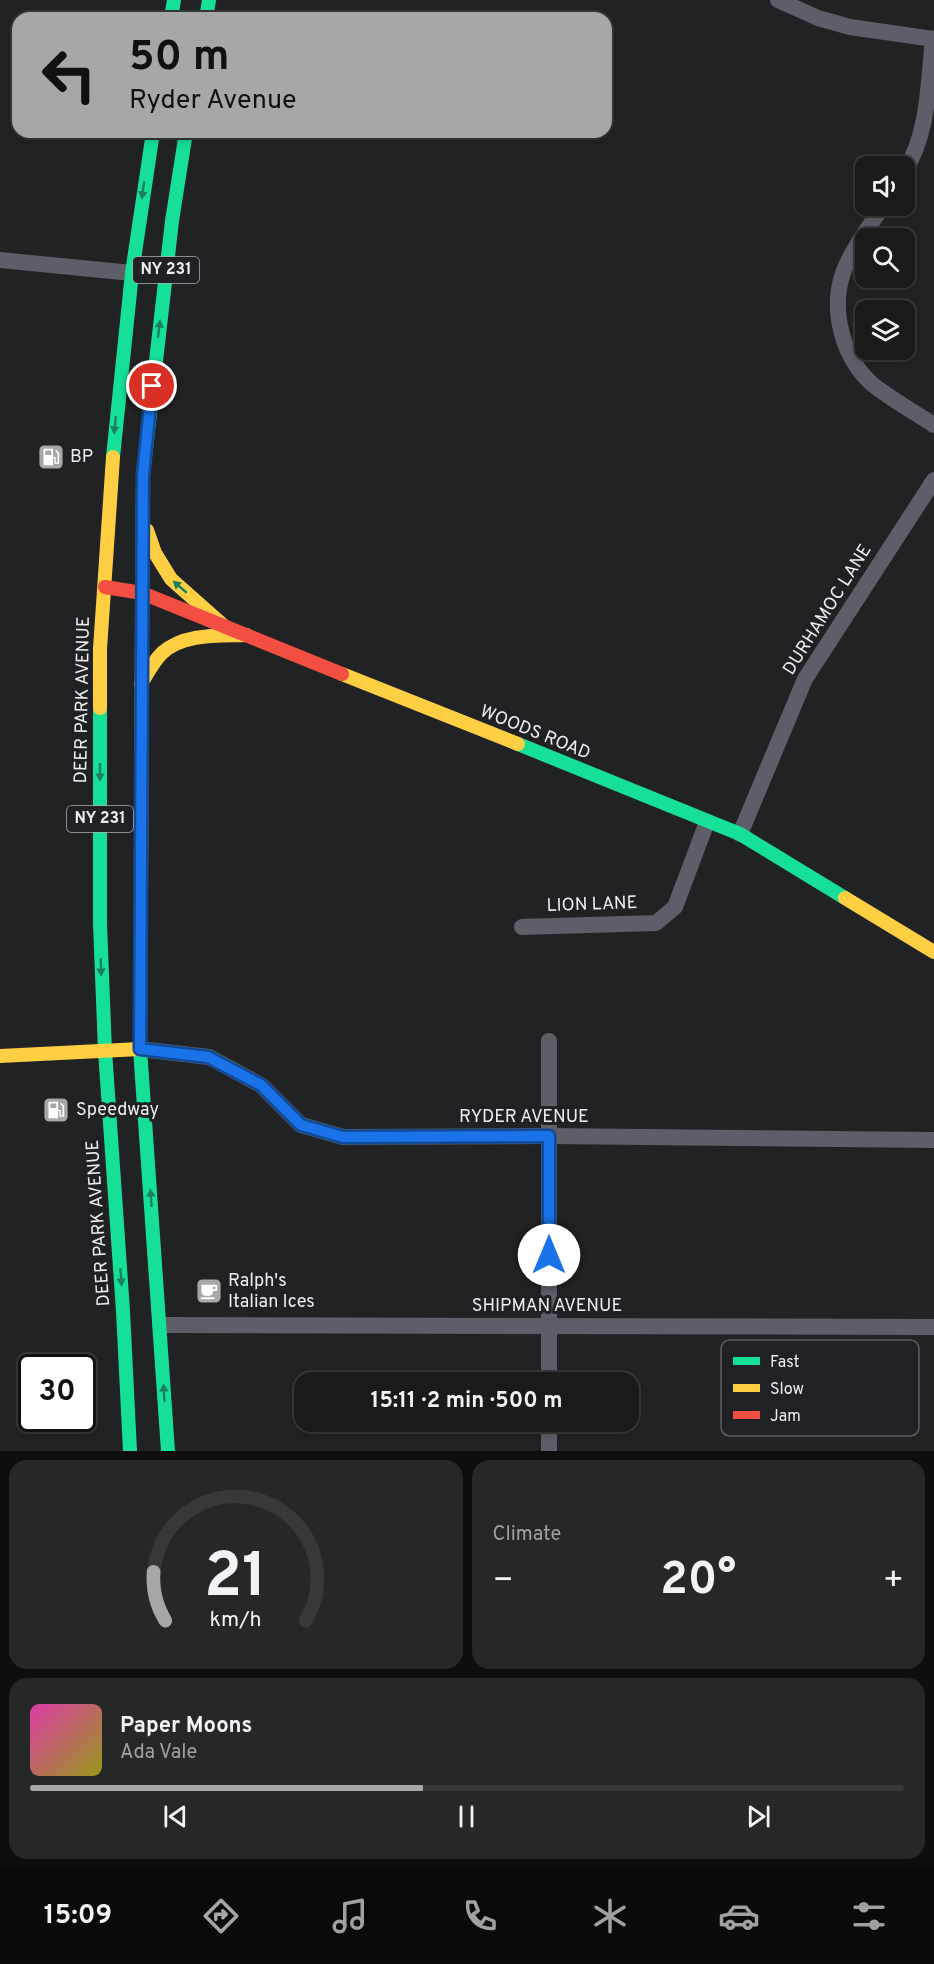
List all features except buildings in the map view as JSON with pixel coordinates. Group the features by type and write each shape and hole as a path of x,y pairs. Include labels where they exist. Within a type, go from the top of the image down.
{"main road":[{"name":"DEER PARK AVENUE","path":"130,1451 105,1051 100,924 100,649 114,438 132,273 152,138"},
{"name":"NY 231","path":"168,1451 140,1049 142,516 143,475 151,397 172,221 185,138"},
{"path":"142,516 155,553 171,579 224,626"},
{"name":"WOODS ROAD","path":"105,588 142,593 740,834 934,952"},
{"path":"141,684 165,651 184,641 247,635"},
{"path":"0,1056 140,1049"}],"street":[{"path":"778,0 818,18 850,27 934,39 921,134 914,156"},
{"path":"876,216 857,246 843,274 838,301 840,330 853,362 873,384 934,425"},
{"path":"0,260 132,273"},
{"name":"DURHAMOC LANE","path":"740,834 805,680 934,480"},
{"name":"LION LANE","path":"522,927 656,923 675,907 707,822"},
{"path":"549,1041 549,1372"},
{"name":"RYDER AVENUE","path":"140,1049 208,1057 261,1085 301,1125 343,1137 549,1136 934,1140"},
{"name":"SHIPMAN AVENUE","path":"160,1324 934,1327"},
{"path":"549,1432 549,1451"}],"traffic: fast":[{"path":"172,12 174,0"},
{"path":"207,12 209,0"},
{"path":"113,457 132,273 152,138"},
{"path":"142,605 143,475 172,221 185,138"},
{"path":"100,708 100,924 105,1051 130,1451"},
{"path":"518,744 740,834 845,898"},
{"path":"141,895 140,1049 168,1451"}],"traffic: slow":[{"path":"100,708 100,649 113,457"},
{"path":"147,530 155,553 171,579 224,626"},
{"path":"141,895 142,605"},
{"path":"141,684 162,653 181,642 202,637 247,635"},
{"path":"342,674 518,744"},
{"path":"845,898 934,952"},
{"path":"0,1056 140,1049"}],"traffic: jam":[{"path":"105,587 142,593 342,674"}],"place":[{"name":"BP","path":"51,457"},
{"name":"Speedway","path":"56,1110"},
{"name":"Ralph's Italian Ices","path":"209,1291"}],"route":[{"path":"152,386 143,475 140,1049 208,1057 261,1085 301,1125 343,1137 549,1136 549,1255"}]}
